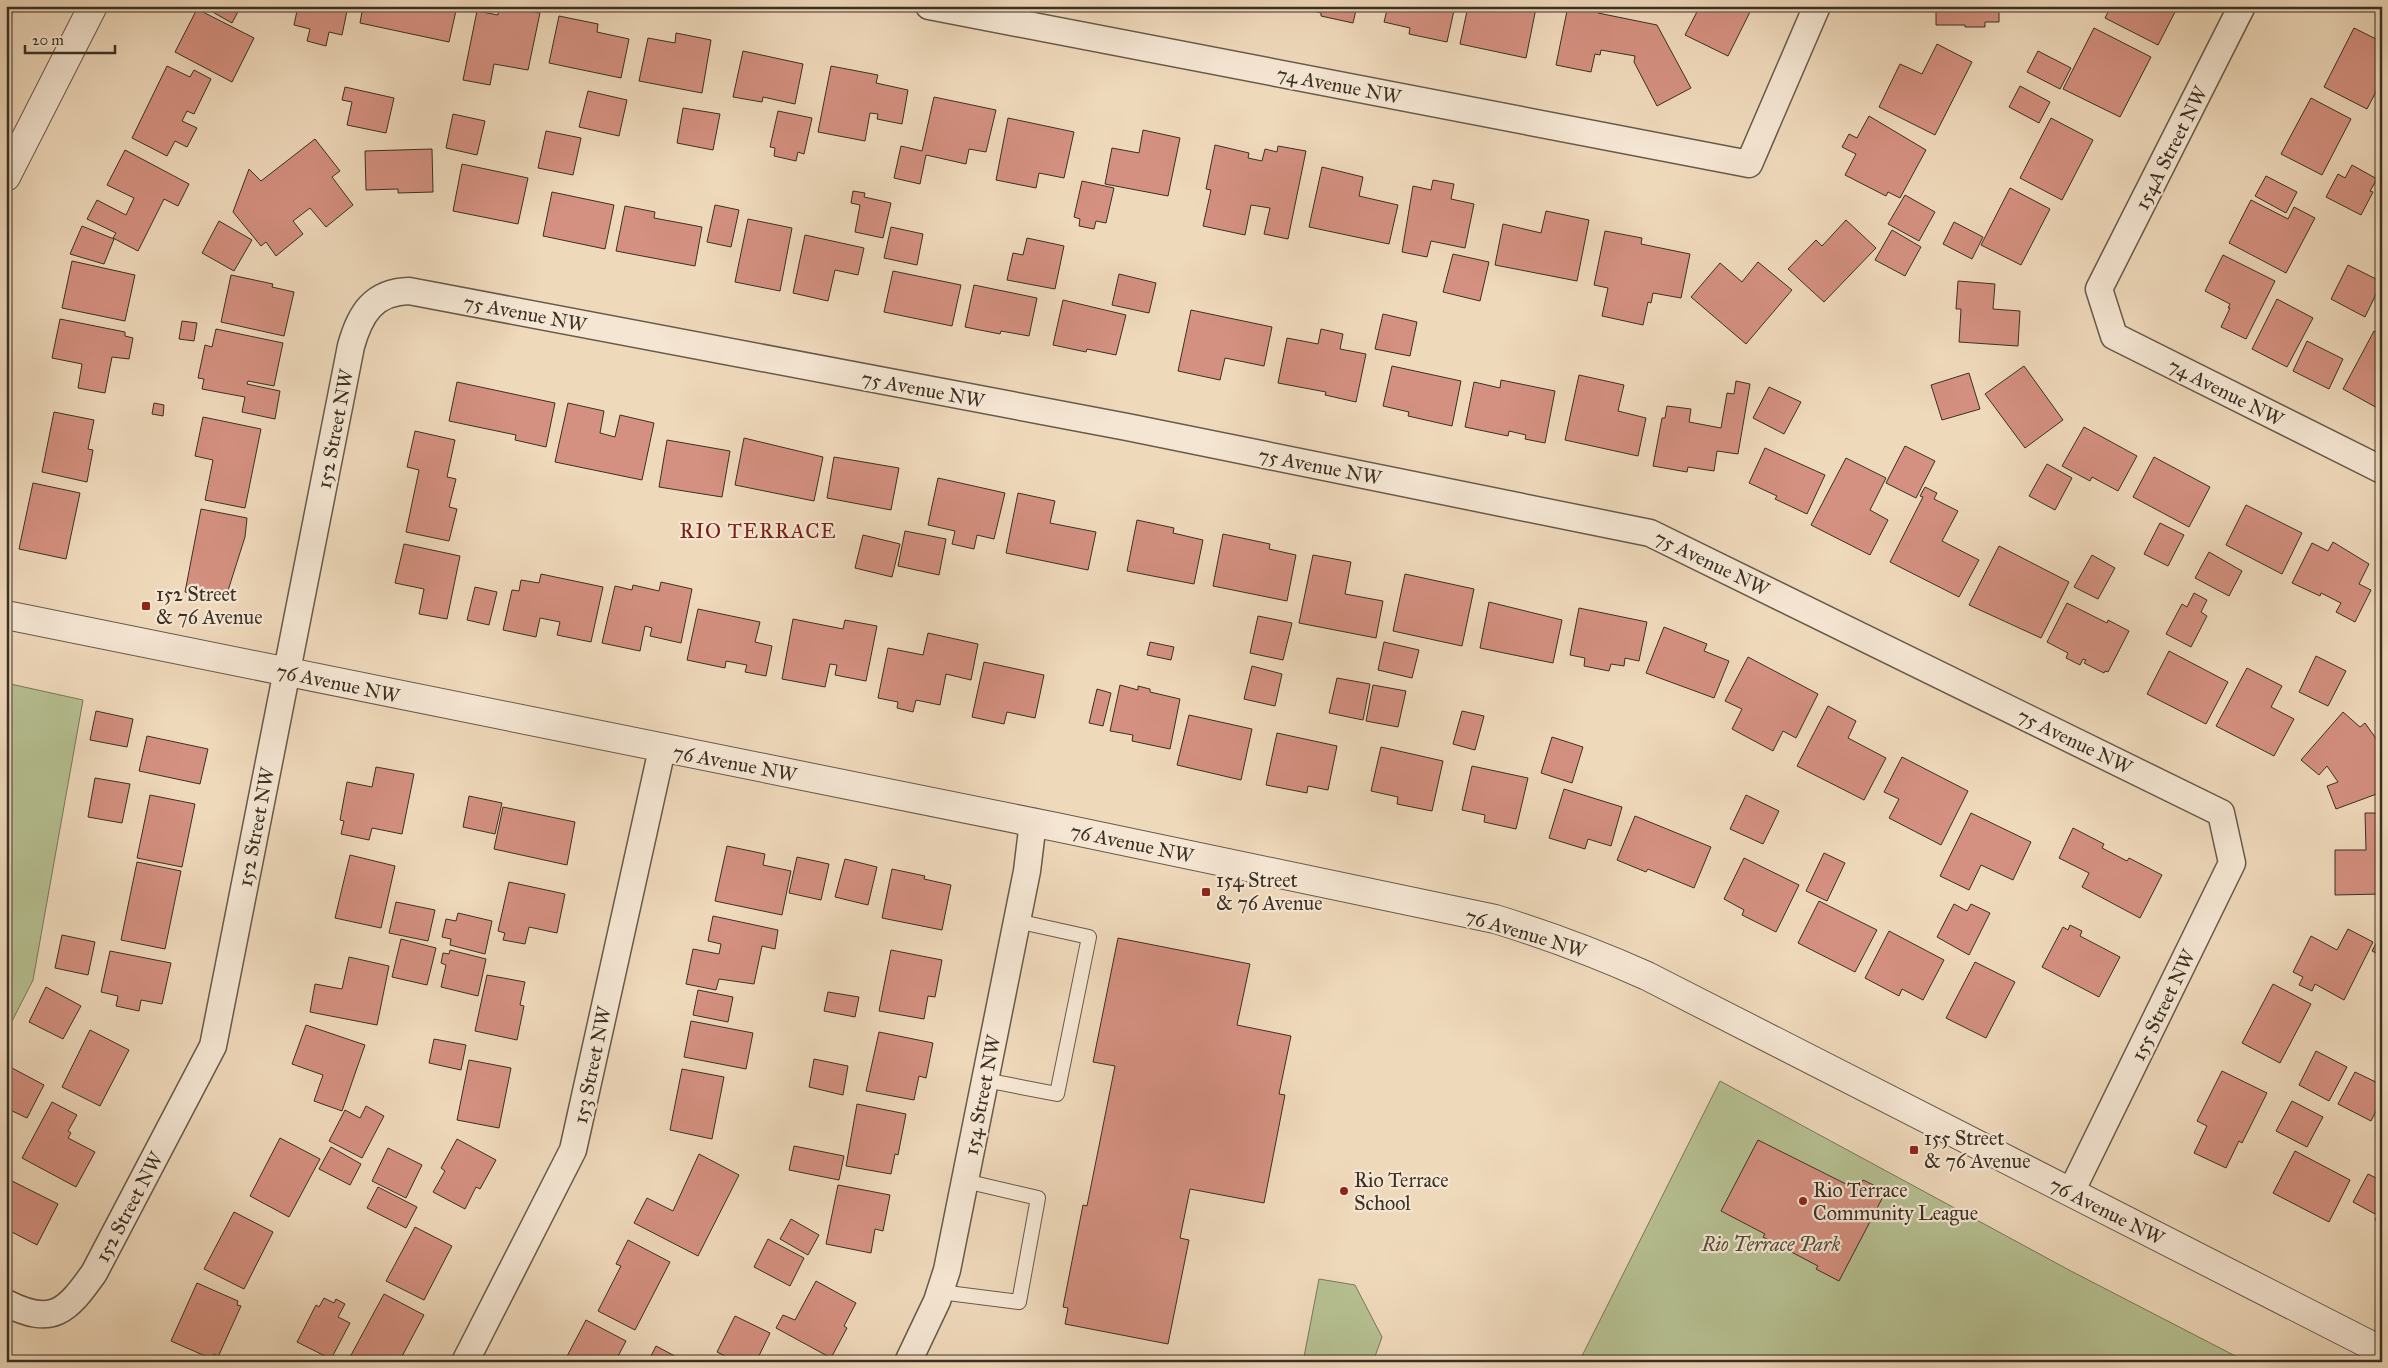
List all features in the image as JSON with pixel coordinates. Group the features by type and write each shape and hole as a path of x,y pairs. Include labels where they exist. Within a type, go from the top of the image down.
{"street":[{"path":"6,177 93,6"},
{"name":"74 Avenue NW","path":"929,6 1749,164 1817,6"},
{"name":"154A Street NW","path":"2099,290 2242,6"},
{"name":"74 Avenue NW","path":"2099,290 2114,336 2382,470"},
{"name":"75 Avenue NW","path":"370,307 380,297 396,291 409,291 1137,429 1650,533 2221,813"},
{"name":"152 Street NW","path":"6,1303 31,1314 44,1316 71,1303 94,1273 213,1046 352,346 356,329 362,316 370,307"},
{"name":"76 Avenue NW","path":"6,615 662,749 1033,822 1485,917 1532,930 1610,959 1648,976 2382,1351"},
{"name":"153 Street NW","path":"465,1362 573,1150 662,749"},
{"name":"155 Street NW","path":"2071,1192 2232,863 2221,813"},
{"name":"154 Street NW","path":"908,1362 940,1292 947,1270 1027,870 1033,822"}],"lane":[{"path":"985,1080 1057,1094 1089,937 1017,921"},
{"path":"940,1292 1019,1302 1038,1198 965,1181"}],"green space":[{"path":"6,683 83,700 33,980 6,1033"},
{"name":"Rio Terrace Park","path":"1720,1081 2069,1270 2247,1362 1579,1362"},
{"path":"1319,1279 1355,1285 1382,1337 1373,1362 1328,1362 1304,1357"}],"building":[{"path":"6,6 15,8 6,25"},
{"path":"202,6 241,6 232,23"},
{"path":"298,6 348,6 342,35 329,32 326,46 307,41 310,29 294,25"},
{"path":"363,6 457,6 449,42 360,23"},
{"path":"499,6 540,13 528,70 494,64 490,85 463,80 477,11 498,15"},
{"path":"1291,6 1357,6 1353,23 1321,16 1321,13"},
{"path":"1388,6 1455,6 1447,42 1409,34 1410,28 1384,22"},
{"path":"1468,6 1536,8 1526,58 1460,44"},
{"path":"1568,6 1590,6 1599,8 1598,13 1657,25 1691,88 1657,106 1634,62 1635,56 1601,50 1600,55 1595,54 1591,72 1556,65"},
{"path":"1700,6 1753,6 1728,56 1685,35"},
{"path":"1936,6 1999,6 1999,22 1985,22 1985,27 1936,25"},
{"path":"2111,6 2165,6 2175,12 2158,45 2105,18"},
{"path":"2355,6 2382,6 2382,8 2355,8"},
{"path":"197,9 254,38 232,82 175,52"},
{"path":"559,16 598,24 597,32 629,39 621,78 549,63"},
{"path":"2094,28 2151,57 2120,117 2063,89"},
{"path":"2354,28 2382,42 2382,80 2367,109 2324,87"},
{"path":"676,33 711,40 702,93 639,81 648,38 675,43"},
{"path":"1937,44 1972,62 1935,135 1879,107 1900,64 1922,74"},
{"path":"743,51 803,64 795,104 763,97 762,102 733,97"},
{"path":"2038,51 2071,68 2060,89 2027,72"},
{"path":"167,66 190,77 194,70 211,79 194,114 187,111 182,121 197,128 187,147 175,141 167,156 132,138"},
{"path":"831,66 878,75 876,83 908,90 902,124 877,119 878,114 870,113 865,141 818,132"},
{"path":"2020,86 2050,102 2039,123 2009,107"},
{"path":"345,87 394,98 386,133 347,125 352,102 342,100"},
{"path":"588,91 627,100 619,136 579,127"},
{"path":"934,97 996,110 986,152 969,149 966,164 926,155 920,184 894,178 901,146 922,151"},
{"path":"2311,98 2351,119 2322,175 2281,154"},
{"path":"683,108 720,114 713,150 677,143"},
{"path":"778,111 812,118 804,154 798,152 796,161 774,156 775,148 770,147"},
{"path":"453,114 485,121 477,155 446,148"},
{"path":"1869,116 1926,150 1900,198 1888,192 1886,196 1845,175 1856,154 1842,147 1849,134 1857,138"},
{"path":"1008,118 1074,132 1064,178 1039,173 1036,188 996,180"},
{"path":"2051,118 2093,140 2062,200 2020,178"},
{"path":"1143,130 1180,138 1168,196 1105,184 1112,148 1139,153"},
{"path":"546,131 581,138 573,175 538,168"},
{"path":"315,139 340,171 332,177 353,205 326,227 310,208 293,221 303,234 276,256 266,242 261,246 233,212 249,169 261,181"},
{"path":"1215,145 1249,153 1248,158 1262,161 1265,149 1277,152 1278,146 1306,151 1288,239 1264,234 1270,208 1251,205 1245,235 1203,226 1211,190 1206,189"},
{"path":"432,149 433,192 398,193 398,189 366,190 365,151"},
{"path":"125,150 189,184 178,206 164,199 138,251 113,238 116,233 87,219 97,200 126,215 134,198 107,185"},
{"path":"462,164 528,178 518,224 453,211"},
{"path":"2352,165 2377,179 2370,191 2373,192 2361,215 2326,197 2338,174 2345,178"},
{"path":"1322,167 1363,177 1359,196 1398,205 1389,244 1309,227"},
{"path":"2266,176 2297,192 2286,213 2255,196"},
{"path":"1433,180 1454,184 1451,199 1474,204 1465,248 1431,241 1427,257 1402,252 1413,186 1431,190"},
{"path":"1082,181 1114,188 1106,223 1096,221 1094,229 1079,226 1080,219 1074,217"},
{"path":"2010,188 2050,209 2021,265 1981,245"},
{"path":"853,191 865,193 864,197 891,203 883,238 855,232 860,205 851,203"},
{"path":"552,192 614,205 605,249 543,236"},
{"path":"1905,195 1935,212 1919,241 1888,224"},
{"path":"2251,200 2288,219 2294,207 2315,218 2286,273 2229,243"},
{"path":"715,205 739,210 731,247 707,242"},
{"path":"625,206 655,212 654,218 702,227 695,266 616,251"},
{"path":"1546,211 1589,220 1577,281 1495,265 1503,224 1541,233"},
{"path":"748,219 792,228 780,291 735,282"},
{"path":"1846,220 1876,248 1824,302 1788,269 1816,240 1822,246"},
{"path":"219,221 252,240 234,271 202,253"},
{"path":"1954,222 1983,237 1972,259 1943,244"},
{"path":"82,226 114,239 104,264 70,254"},
{"path":"891,227 923,234 917,265 884,258"},
{"path":"1892,230 1921,247 1905,276 1875,260"},
{"path":"1605,231 1642,238 1641,244 1690,254 1681,298 1653,293 1651,303 1648,302 1643,325 1602,316 1608,288 1594,285"},
{"path":"805,235 864,248 858,275 835,270 828,301 793,293"},
{"path":"1027,238 1064,246 1055,289 1007,280 1013,253 1023,255"},
{"path":"1453,254 1489,262 1480,301 1443,292"},
{"path":"2223,255 2275,281 2246,339 2221,327 2230,304 2205,291"},
{"path":"72,261 135,275 125,321 62,308"},
{"path":"1758,262 1792,290 1746,344 1691,297 1720,263 1742,282"},
{"path":"2348,265 2382,282 2365,317 2331,299"},
{"path":"893,271 961,285 952,326 884,312"},
{"path":"1119,274 1156,283 1149,313 1112,305"},
{"path":"231,275 273,284 272,287 294,292 284,336 221,322"},
{"path":"1958,281 1995,284 1993,309 2020,311 2018,346 1959,342 1961,309 1956,309"},
{"path":"974,285 1037,298 1029,336 1001,331 1000,334 965,327"},
{"path":"2277,299 2313,318 2287,367 2252,349"},
{"path":"1063,300 1126,315 1116,355 1087,349 1086,352 1053,345"},
{"path":"1191,310 1272,327 1264,366 1225,358 1220,380 1178,371"},
{"path":"1383,314 1417,322 1410,356 1375,349"},
{"path":"60,319 125,332 125,336 133,338 129,359 112,357 105,393 78,388 82,364 52,358"},
{"path":"182,321 197,323 194,341 179,339"},
{"path":"216,329 283,343 274,386 248,381 247,384 280,391 275,419 242,412 245,397 202,389 204,379 198,378 205,345 212,347"},
{"path":"1321,329 1343,334 1340,349 1366,354 1356,402 1325,395 1326,392 1278,383 1287,338 1318,344"},
{"path":"2374,331 2382,335 2382,403 2379,409 2343,389"},
{"path":"2307,341 2343,359 2329,389 2293,371"},
{"path":"1392,366 1461,381 1452,426 1408,416 1409,412 1383,406"},
{"path":"2024,366 2063,420 2025,448 1985,394"},
{"path":"1969,373 1980,409 1942,420 1931,385"},
{"path":"1579,375 1624,385 1618,411 1646,418 1638,456 1565,440"},
{"path":"1501,380 1555,391 1545,443 1525,439 1526,435 1509,431 1508,436 1465,427 1474,382 1500,388"},
{"path":"1736,381 1750,384 1738,454 1717,451 1714,471 1688,467 1687,472 1653,466 1662,418 1665,418 1667,406 1691,409 1689,422 1721,428 1727,393 1734,394"},
{"path":"457,382 555,403 546,447 515,440 516,435 449,421"},
{"path":"1769,387 1801,402 1784,434 1753,418"},
{"path":"154,403 164,405 163,416 152,414"},
{"path":"568,403 604,411 600,433 615,437 620,415 654,423 642,480 555,462"},
{"path":"54,412 94,420 88,449 93,450 87,482 42,472"},
{"path":"203,417 261,429 245,508 205,500 213,460 195,456"},
{"path":"2084,427 2137,456 2118,491 2092,477 2090,481 2062,466"},
{"path":"415,431 455,440 447,477 456,479 449,507 457,509 449,541 406,532 419,470 407,467"},
{"path":"744,438 823,457 814,501 735,485"},
{"path":"667,440 730,451 722,497 659,487"},
{"path":"1905,446 1935,461 1916,498 1886,483"},
{"path":"1765,448 1825,475 1807,514 1775,499 1777,496 1749,483"},
{"path":"834,457 899,468 891,510 827,498"},
{"path":"2154,457 2210,487 2189,527 2133,497"},
{"path":"1846,458 1886,478 1870,510 1888,520 1870,555 1811,525"},
{"path":"2047,464 2072,478 2055,510 2029,496"},
{"path":"938,478 1005,493 994,539 977,535 974,549 952,544 955,531 928,525"},
{"path":"33,483 80,493 66,559 19,549"},
{"path":"1925,487 1937,493 1934,499 1958,511 1942,541 1979,560 1959,597 1890,562 1923,497 1920,496"},
{"path":"1018,493 1055,501 1050,523 1096,532 1088,570 1006,553"},
{"path":"2246,505 2302,533 2282,574 2226,545"},
{"path":"201,509 247,518 245,537 225,600 185,592"},
{"path":"1137,520 1174,528 1173,533 1203,540 1194,584 1127,571"},
{"path":"2160,523 2184,535 2168,566 2144,554"},
{"path":"905,531 946,539 939,575 898,566"},
{"path":"1223,534 1270,544 1269,549 1296,555 1287,601 1213,586"},
{"path":"863,535 900,544 892,577 855,568"},
{"path":"2333,542 2369,564 2359,584 2371,590 2355,622 2336,612 2341,603 2321,593 2320,596 2292,583 2312,543 2328,551"},
{"path":"404,544 460,556 447,619 419,614 424,589 395,583"},
{"path":"1999,546 2069,582 2041,638 1969,605"},
{"path":"2209,552 2242,571 2229,596 2195,578"},
{"path":"1313,555 1351,562 1345,594 1383,601 1376,638 1299,623"},
{"path":"2092,555 2115,568 2098,599 2074,587"},
{"path":"541,574 603,587 591,642 557,635 560,622 540,618 536,637 503,630 512,590 519,591 521,580 539,583"},
{"path":"1405,574 1474,589 1462,646 1393,631"},
{"path":"661,582 692,589 681,643 650,636 652,628 645,626 640,651 602,643 615,586 632,590 633,585 659,591"},
{"path":"475,587 497,592 489,625 467,620"},
{"path":"2194,593 2207,600 2201,612 2207,616 2191,647 2166,634 2182,604 2187,607"},
{"path":"1489,602 1562,620 1553,663 1480,648"},
{"path":"2067,603 2107,623 2108,620 2129,631 2108,672 2105,671 2104,673 2084,663 2086,660 2083,659 2080,665 2066,658 2068,653 2047,642"},
{"path":"1579,608 1647,622 1639,661 1625,658 1624,666 1611,664 1609,671 1584,666 1585,658 1570,655"},
{"path":"698,609 760,622 755,642 772,646 766,676 745,672 747,665 726,661 725,668 687,660"},
{"path":"1258,616 1292,623 1283,660 1250,653"},
{"path":"793,619 843,629 845,620 877,626 866,681 835,675 837,665 830,664 825,687 782,679"},
{"path":"1664,627 1707,644 1704,651 1729,661 1714,698 1646,673"},
{"path":"928,633 978,644 971,680 946,674 940,705 916,700 913,712 897,708 898,702 878,698 888,648 923,655"},
{"path":"1150,642 1174,647 1171,660 1147,655"},
{"path":"1384,642 1419,650 1412,678 1378,670"},
{"path":"2169,651 2228,682 2206,724 2147,694"},
{"path":"2316,656 2346,671 2328,706 2299,692"},
{"path":"1748,657 1818,694 1796,738 1783,731 1773,751 1732,729 1742,709 1725,701"},
{"path":"984,662 1044,675 1035,718 1007,712 1004,724 972,717"},
{"path":"1252,666 1282,674 1275,706 1244,699"},
{"path":"2247,668 2282,686 2271,707 2294,719 2274,756 2216,726"},
{"path":"1337,678 1370,684 1363,720 1329,713"},
{"path":"1120,685 1138,690 1138,686 1150,689 1150,692 1180,699 1170,749 1132,741 1133,735 1110,731"},
{"path":"1373,685 1406,691 1398,727 1366,721"},
{"path":"1097,689 1111,693 1103,726 1089,723"},
{"path":"1828,706 1856,721 1848,738 1886,758 1864,800 1797,766"},
{"path":"96,711 133,719 127,747 90,740"},
{"path":"1462,711 1484,716 1475,750 1453,744"},
{"path":"2343,712 2360,727 2365,723 2382,747 2382,792 2336,809 2327,786 2338,782 2327,766 2319,775 2301,760"},
{"path":"1189,715 1252,729 1241,780 1177,765"},
{"path":"1277,733 1337,746 1328,790 1308,786 1307,793 1266,785"},
{"path":"147,736 208,749 200,784 139,771"},
{"path":"1552,737 1583,747 1572,783 1541,773"},
{"path":"1381,747 1443,761 1432,811 1397,804 1398,797 1371,791"},
{"path":"1902,757 1968,791 1941,845 1889,818 1899,799 1884,792"},
{"path":"1472,766 1528,778 1516,829 1484,822 1485,815 1462,810"},
{"path":"376,767 414,774 402,834 372,828 369,840 341,834 344,821 340,820 347,782 372,787"},
{"path":"95,778 130,784 122,823 88,817"},
{"path":"1564,789 1622,807 1611,846 1588,839 1585,849 1549,838"},
{"path":"150,795 195,804 182,867 137,858"},
{"path":"1746,795 1779,811 1763,844 1730,829"},
{"path":"469,796 502,803 495,834 463,827"},
{"path":"503,807 575,822 567,865 494,849"},
{"path":"1971,813 2031,842 2013,880 1981,865 1969,890 1940,876"},
{"path":"2365,813 2382,813 2382,894 2335,895 2335,850 2366,850"},
{"path":"1635,816 1711,847 1694,888 1648,869 1646,872 1617,860"},
{"path":"2073,828 2104,844 2102,848 2127,861 2129,858 2162,875 2140,918 2082,887 2089,873 2059,858"},
{"path":"727,846 765,854 763,865 791,871 782,915 715,901"},
{"path":"1824,853 1845,863 1827,901 1806,891"},
{"path":"350,855 395,866 381,928 335,918"},
{"path":"797,857 829,864 821,900 789,893"},
{"path":"1744,858 1799,885 1776,932 1742,915 1744,910 1724,899"},
{"path":"845,859 877,867 868,905 835,897"},
{"path":"137,862 181,871 165,949 121,940"},
{"path":"892,869 925,876 924,879 951,885 942,930 882,918"},
{"path":"509,882 565,894 557,933 529,927 525,944 503,940 505,933 498,931"},
{"path":"1819,901 1877,930 1855,972 1798,943"},
{"path":"396,902 435,910 428,941 389,933"},
{"path":"1954,904 1967,911 1971,904 1990,913 1969,955 1937,937"},
{"path":"458,913 492,921 485,954 450,945 451,939 442,937 446,919 456,921"},
{"path":"713,916 778,930 775,949 762,946 754,984 719,979 716,990 686,984 693,949 719,954 721,944 708,941"},
{"path":"2070,925 2082,931 2080,936 2120,957 2099,997 2042,967 2063,927 2068,930"},
{"path":"2348,929 2373,942 2344,1000 2315,984 2312,991 2299,985 2303,977 2293,972 2311,936 2337,950"},
{"path":"1889,931 1944,960 1923,1000 1902,989 1899,996 1865,978"},
{"path":"2382,932 2382,956 2372,951"},
{"path":"62,935 95,942 88,975 55,968"},
{"path":"1118,938 1250,964 1237,1025 1291,1036 1279,1094 1285,1095 1264,1203 1190,1189 1180,1238 1189,1240 1168,1344 1065,1324 1068,1308 1063,1307 1083,1205 1087,1206 1115,1066 1093,1062"},
{"path":"401,939 436,948 427,985 392,977"},
{"path":"450,950 486,959 478,996 441,987 446,965 441,963 443,953 449,954"},
{"path":"891,950 942,960 935,997 928,996 924,1019 879,1011"},
{"path":"110,951 171,963 162,1004 141,1000 139,1011 116,1006 118,996 101,992"},
{"path":"349,957 389,966 377,1025 310,1012 315,984 342,989"},
{"path":"1975,962 2015,982 1986,1038 1946,1018"},
{"path":"487,975 525,982 520,1005 524,1006 517,1040 475,1031"},
{"path":"2273,984 2311,1004 2280,1063 2242,1043"},
{"path":"46,987 81,1006 63,1039 29,1022"},
{"path":"698,990 733,997 728,1022 693,1015"},
{"path":"828,992 859,997 855,1017 824,1011"},
{"path":"691,1021 753,1033 746,1069 684,1057"},
{"path":"306,1025 365,1045 342,1111 314,1101 323,1075 292,1064"},
{"path":"90,1030 129,1050 100,1106 62,1087"},
{"path":"879,1032 933,1043 926,1078 919,1076 914,1100 866,1091"},
{"path":"434,1039 466,1045 461,1070 429,1063"},
{"path":"2316,1051 2347,1067 2329,1101 2299,1085"},
{"path":"814,1059 848,1066 843,1095 809,1087"},
{"path":"469,1060 511,1068 499,1128 457,1120"},
{"path":"12,1068 44,1085 27,1118 6,1108 6,1079"},
{"path":"682,1069 724,1077 712,1139 670,1130"},
{"path":"2222,1071 2267,1093 2242,1143 2239,1141 2226,1168 2194,1153 2207,1126 2197,1121"},
{"path":"2355,1072 2382,1085 2382,1099 2371,1121 2338,1104"},
{"path":"2292,1101 2323,1117 2307,1147 2276,1131"},
{"path":"52,1102 77,1115 68,1131 71,1133 68,1138 95,1152 76,1187 22,1158"},
{"path":"857,1104 906,1114 898,1155 895,1154 891,1174 846,1166"},
{"path":"366,1106 384,1116 362,1158 329,1141 345,1110 360,1118"},
{"path":"280,1138 320,1159 289,1217 250,1196"},
{"path":"457,1139 496,1160 480,1189 476,1187 465,1209 433,1192 445,1171 441,1168"},
{"name":"Rio Terrace Community League","path":"1758,1140 1858,1190 1863,1180 1886,1191 1839,1281 1816,1269 1818,1266 1763,1237 1765,1234 1721,1211"},
{"path":"794,1146 844,1156 839,1180 789,1170"},
{"path":"331,1147 361,1164 350,1185 319,1169"},
{"path":"388,1148 422,1165 406,1198 372,1181"},
{"path":"2295,1151 2350,1180 2329,1222 2273,1193"},
{"path":"699,1154 739,1175 698,1256 634,1223 647,1198 673,1211"},
{"path":"2368,1174 2380,1180 2382,1177 2382,1224 2375,1220 2377,1215 2353,1202"},
{"path":"6,1178 58,1204 37,1245 6,1229"},
{"path":"838,1185 890,1195 883,1231 875,1229 871,1253 826,1244"},
{"path":"378,1187 417,1207 406,1228 367,1208"},
{"path":"234,1212 273,1232 244,1289 204,1269"},
{"path":"791,1219 819,1235 808,1255 780,1239"},
{"path":"415,1227 452,1246 424,1300 386,1281"},
{"path":"768,1239 804,1258 790,1286 754,1267"},
{"path":"628,1240 670,1262 635,1330 598,1311 621,1266 616,1264"},
{"path":"816,1281 856,1303 844,1326 847,1328 831,1358 776,1328 783,1315 795,1320"},
{"path":"197,1283 238,1301 237,1305 241,1306 218,1357 214,1354 212,1359 171,1341"},
{"path":"384,1294 424,1315 399,1362 359,1362 350,1357"},
{"path":"324,1298 334,1303 336,1299 345,1304 338,1317 350,1323 331,1359 297,1342 316,1305 319,1307"},
{"path":"735,1316 770,1333 756,1362 737,1362 717,1352"},
{"path":"586,1320 626,1341 615,1362 564,1362"},
{"path":"656,1346 686,1362 648,1362"},
{"path":"216,1356 228,1362 213,1362"}],"place":[{"name":"152 Street & 76 Avenue","path":"146,606"},
{"name":"154 Street & 76 Avenue","path":"1206,892"},
{"name":"155 Street & 76 Avenue","path":"1914,1150"},
{"name":"Rio Terrace School","path":"1344,1191"},
{"name":"Rio Terrace Community League","path":"1803,1201"}],"district":[{"name":"RIO TERRACE","path":"758,531"}]}
